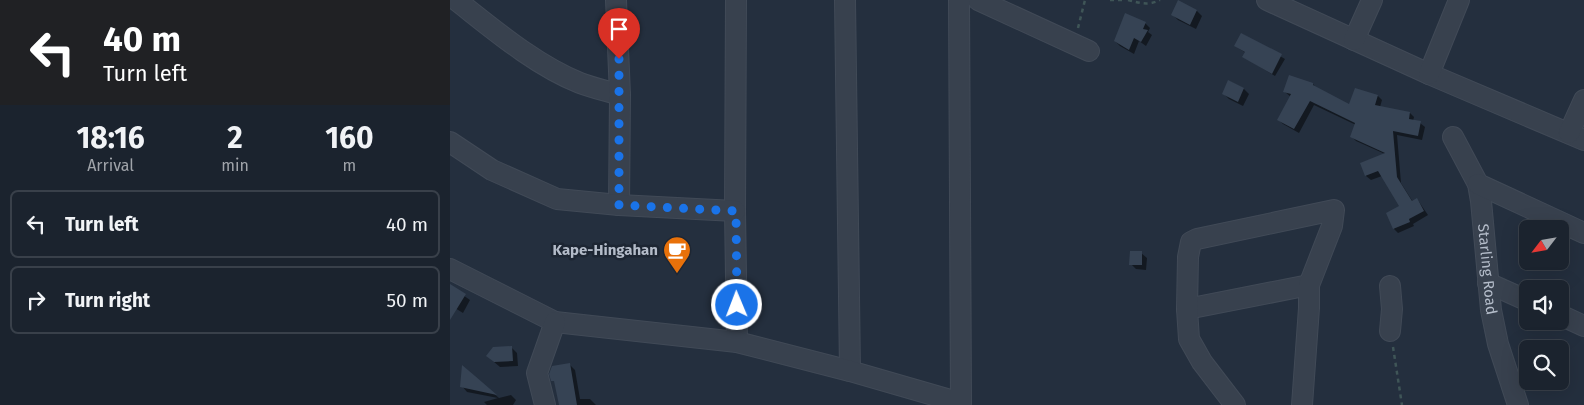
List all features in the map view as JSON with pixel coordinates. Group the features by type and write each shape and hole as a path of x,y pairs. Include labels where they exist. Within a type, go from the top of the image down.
{"street":[{"path":"456,0 546,66 579,83 620,95"},
{"path":"616,0 620,95 619,205"},
{"path":"736,0 738,342"},
{"path":"845,0 850,371"},
{"path":"450,269 555,322 738,342 850,371 961,403 958,0"},
{"path":"978,0 1089,51"},
{"path":"1354,40 1372,0"},
{"path":"1429,74 1459,0"},
{"path":"1276,2 1429,74 1577,136 1584,100"},
{"name":"Starling Road","path":"1453,137 1478,184 1491,310 1498,344 1518,405"},
{"path":"450,142 492,170 557,199 619,205 736,211"},
{"path":"1478,184 1584,233"},
{"path":"1235,405 1202,362 1189,339 1187,309 1190,242 1334,210 1332,226 1309,285 1302,405"},
{"path":"1488,284 1519,297"},
{"path":"1187,309 1309,285"},
{"path":"1390,286 1392,309 1390,331"},
{"path":"1569,319 1584,326"},
{"path":"545,405 537,373 555,322"}],"path":[{"path":"1070,42 1078,28 1085,0"},
{"path":"1110,0 1122,0"},
{"path":"1128,0 1142,4 1152,4 1160,0"},
{"path":"1390,331 1402,405"}],"building":[{"path":"1178,0 1197,10 1190,25 1171,15"},
{"path":"1125,13 1146,22 1143,29 1148,30 1141,42 1134,38 1129,50 1114,41"},
{"path":"1241,33 1282,54 1272,74 1242,57 1245,52 1234,46"},
{"path":"1289,75 1313,83 1313,85 1349,104 1355,88 1378,95 1375,105 1410,112 1409,119 1421,121 1418,136 1393,131 1397,177 1412,201 1417,198 1424,211 1409,219 1410,222 1393,229 1386,213 1399,206 1378,171 1365,176 1360,163 1385,153 1350,137 1355,123 1310,101 1294,129 1277,120 1291,94 1283,92"},
{"path":"1228,80 1244,88 1238,102 1222,94"},
{"path":"1130,251 1142,251 1142,265 1129,265"},
{"path":"450,284 466,294 450,320"},
{"path":"512,346 513,361 494,362 486,356 493,347"},
{"path":"570,363 577,405 559,405 554,381 551,381 549,374 552,366"},
{"path":"462,365 475,376 497,395 460,387"}],"place":[{"name":"Kape-Hingahan","path":"677,274"}],"route":[{"path":"619,59 619,205 736,211 737,305"}]}
